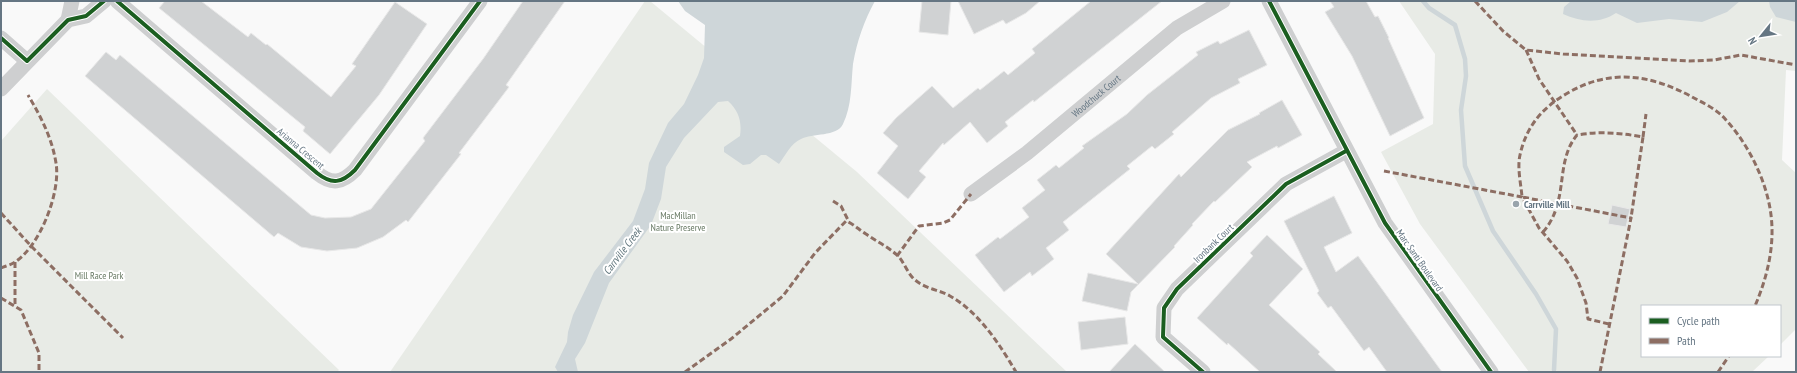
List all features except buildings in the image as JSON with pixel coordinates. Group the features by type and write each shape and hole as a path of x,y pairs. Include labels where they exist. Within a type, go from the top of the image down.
{"street":[{"path":"68,20 72,1"},
{"path":"1,89 68,20 86,16 104,1"},
{"name":"Arianna Crescent","path":"117,1 317,173 332,182 348,177 356,170 480,1"},
{"name":"Woodchuck Court","path":"971,194 1027,153 1177,28 1223,1"},
{"name":"Marc Santi Boulevard","path":"1269,1 1346,151 1385,223 1491,372"},
{"path":"1,38 27,61"},
{"name":"Ironbank Court","path":"1203,372 1163,337 1164,308 1177,289 1286,184 1346,151"}],"green space":[{"name":"MacMillan Nature Preserve","path":"645,1 650,1 857,172 1067,372 390,372"},
{"path":"1399,1 1796,1 1796,71 1786,70 1782,160 1796,173 1796,329 1781,344 1781,305 1641,305 1641,357 1768,357 1752,372 1529,372 1420,224 1381,152 1433,124 1435,54"},
{"name":"Mill Race Park","path":"47,89 339,370 337,372 1,372 1,141"}],"water":[{"name":"Carrville Creek","path":"678,1 875,1 861,31 853,64 851,95 848,110 840,128 830,133 806,137 797,141 779,164 766,155 761,155 750,164 743,165 724,152 724,147 740,136 741,131 739,117 735,109 728,101 718,102 684,138 666,167 661,199 651,225 609,283 585,343 575,359 578,372 558,372 555,367 567,342 573,315 594,272 633,221 645,189 649,163 668,123 684,104 698,75 704,58 705,25 685,11"},
{"path":"1740,1 1727,12 1702,22 1669,19 1637,23 1616,13 1610,17 1590,21 1576,19 1563,14 1564,7 1570,2"},
{"path":"1769,1 1796,1 1796,22 1776,17 1770,7"}],"waterway":[{"path":"1423,1 1429,8 1455,25 1465,59 1466,76 1461,110 1465,166 1493,231 1536,294 1556,329 1554,370"}],"marked path":[{"path":"1475,1 1503,31 1526,50 1563,54 1689,61 1714,60 1741,55 1796,65"},
{"path":"1526,50 1539,79 1577,135"},
{"path":"1600,372 1631,218 1522,197 1519,171 1519,160 1523,145 1526,136 1536,119 1557,99 1582,86 1598,80 1614,78 1630,77 1646,79 1678,90 1723,116 1742,141 1756,164 1769,202 1772,227 1771,250 1763,284 1755,305"},
{"path":"1,268 15,262 33,244 47,217 55,188 57,175 52,145 42,120 28,95"},
{"path":"1643,137 1646,114"},
{"path":"1543,232 1551,220 1556,208 1560,195 1566,158 1570,146 1577,135 1610,133 1643,137 1631,218"},
{"path":"1384,171 1522,197 1539,228 1567,261 1577,278 1586,303 1588,319 1609,324"},
{"path":"897,256 919,226 943,223 950,220 971,194"},
{"path":"833,201 841,206 849,222"},
{"path":"1,213 31,246 123,338"},
{"path":"685,372 731,339 783,296 815,253 846,221 895,253 916,281 950,296 961,303 979,320 996,340 1016,372"},
{"path":"15,262 15,307"},
{"path":"1,298 21,310 39,353 39,372"},
{"path":"1718,372 1728,357"}],"cycle path":[{"path":"1,38 27,61 68,20 86,16 104,1"},
{"path":"117,1 317,173 332,181 346,178 355,170 480,1"},
{"path":"1269,1 1385,223 1491,372"},
{"path":"1203,372 1163,337 1164,308 1177,289 1286,184 1346,151"}],"place":[{"name":"Carrville Mill","path":"1516,204"}]}
